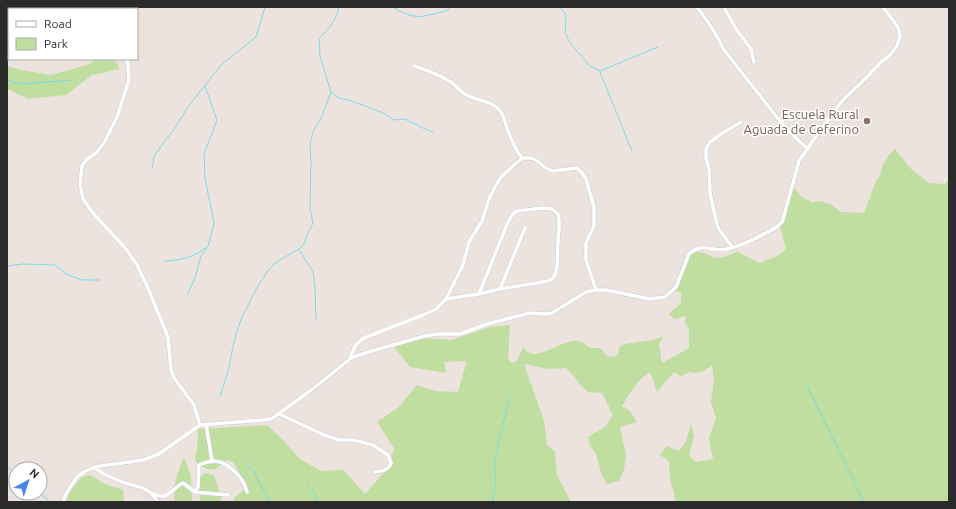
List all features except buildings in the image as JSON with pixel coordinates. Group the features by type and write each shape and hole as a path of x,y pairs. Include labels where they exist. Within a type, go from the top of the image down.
{"street":[{"path":"697,7 710,25 724,50 776,116 808,149"},
{"path":"724,7 736,29 751,49 754,62"},
{"path":"63,502 66,494 77,478 84,472 94,467 143,460 159,454 200,425 270,419 279,414 350,359 356,356 425,336 438,334 460,334 487,324 530,313 552,313 586,292 596,290 606,290 650,299 665,297 676,287 689,254 693,250 699,247 719,250 727,249 760,236 781,224 784,219 799,161 843,100 890,55 897,46 900,36 898,27 883,7"},
{"path":"126,60 130,80 117,117 104,143 97,152 86,160 82,166 80,184 83,199 93,213 126,249 137,265 168,337 171,370 174,378 194,405 200,425"},
{"path":"414,66 431,72 450,82 464,94 497,107 502,113 512,142 522,158"},
{"path":"732,247 718,228 710,193 706,148 710,142 741,122"},
{"path":"350,359 355,346 364,338 436,309 446,300 460,273 469,242 482,221 496,185 501,177 522,158 531,158 536,160 552,171 577,168 586,179 594,207 594,226 586,244 586,260 596,290"},
{"path":"446,300 479,294 500,289 548,282 552,280 557,264 560,229 557,212 552,209 543,208 517,211 513,214 508,222 479,294"},
{"path":"500,289 525,228"},
{"path":"279,414 338,440 353,440 373,445 388,455 391,463 390,466 384,470 375,472"},
{"path":"206,424 212,461"},
{"path":"195,492 198,487 199,464 212,461 223,462 230,467 245,484 247,492"},
{"path":"94,467 104,474 122,482 143,488 151,493 163,497 183,483 195,492 228,495"},
{"path":"151,493 158,502"}],"green space":[{"path":"96,60 115,60 120,69 92,75 66,95 28,99 7,89 7,66 51,75 87,65"},
{"path":"895,149 910,168 929,183 944,184 949,181 949,502 675,502 675,495 671,484 669,461 660,455 667,446 679,451 686,442 691,424 694,436 689,455 696,462 713,459 709,438 716,418 711,402 714,381 712,365 704,371 696,373 689,372 681,376 674,372 657,392 650,372 641,379 622,406 630,411 637,422 620,427 626,455 624,470 619,481 607,484 602,476 596,454 590,445 588,437 606,426 613,415 602,393 588,392 566,368 548,369 524,364 544,421 547,445 555,452 557,475 571,502 233,502 235,497 244,490 237,468 233,462 226,460 216,469 210,470 198,465 195,459 198,436 197,431 199,429 267,425 300,459 321,471 343,470 365,494 390,466 394,448 377,422 399,407 417,385 435,391 458,392 467,361 444,362 446,373 410,367 394,347 423,338 452,340 490,327 510,325 508,360 512,363 517,361 523,347 526,351 533,354 545,352 573,341 579,341 590,348 600,348 607,356 614,357 618,354 619,348 624,344 654,340 664,336 659,344 662,363 689,348 689,330 685,322 686,316 674,319 669,314 681,303 681,293 673,289 682,265 687,257 694,252 705,253 714,258 725,257 738,251 760,263 779,255 786,249 780,226 792,184 800,196 812,202 821,201 832,205 841,212 864,213 883,165 888,156"},
{"path":"184,457 191,476 192,502 175,502 175,484"},
{"path":"205,473 214,475 221,497 220,502 200,502 199,478"},
{"path":"90,475 105,484 123,490 124,502 66,502 70,491 82,477"}],"waterway":[{"path":"152,169 154,156 188,107 221,65 256,37 265,7"},
{"path":"220,396 229,368 237,331 242,317 259,284 273,265 299,249 304,244 313,223 310,208 310,145 313,132 322,116 331,92 320,56 319,39 334,21 339,7"},
{"path":"393,7 409,15 420,17 446,11 451,7"},
{"path":"560,7 566,15 565,33 570,43 590,66 600,71 658,47"},
{"path":"600,72 632,151"},
{"path":"7,80 21,84 72,80"},
{"path":"187,295 195,278 201,256 208,246 214,223 205,178 204,154 217,120 205,86"},
{"path":"331,92 339,98 371,108 394,120 405,119 433,132"},
{"path":"165,261 186,258 205,248"},
{"path":"299,250 313,271 316,320"},
{"path":"7,266 23,264 55,265 66,274 82,280 99,280"},
{"path":"807,386 864,502"},
{"path":"491,502 493,500 496,482 494,462 510,396"},
{"path":"243,461 254,472 270,502"},
{"path":"307,484 315,493 318,502"}],"place":[{"name":"Escuela Rural Aguada de Ceferino","path":"867,121"}]}
